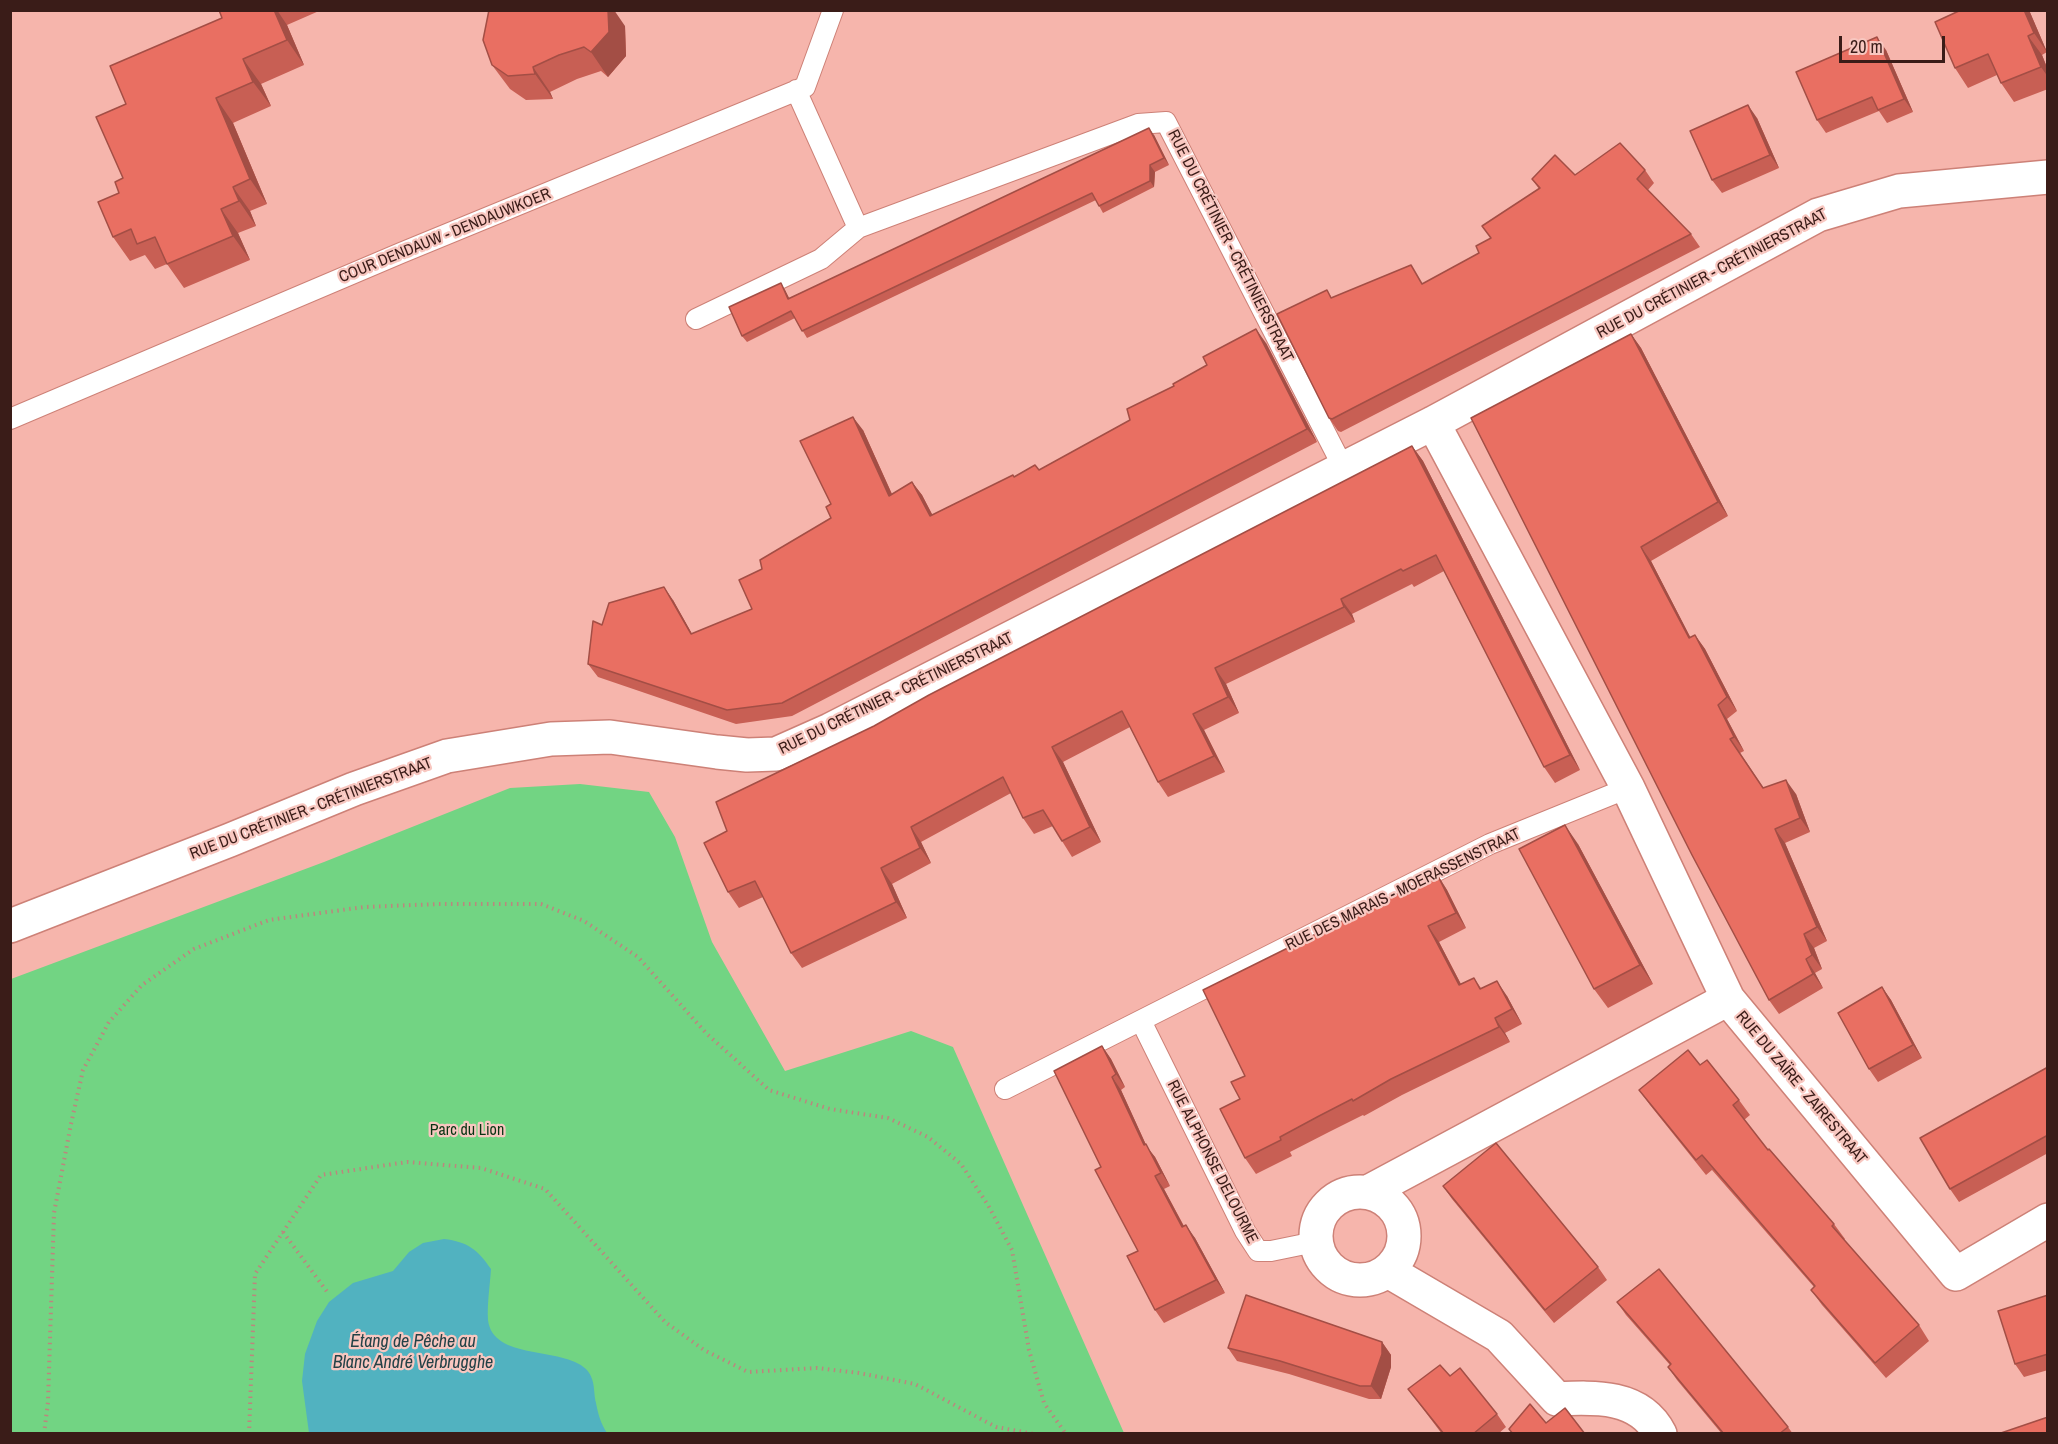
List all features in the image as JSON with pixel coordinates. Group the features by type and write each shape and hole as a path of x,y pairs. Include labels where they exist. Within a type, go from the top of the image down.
{"street":[{"name":"RUE DU CRÉTINIER - CRÉTINIERSTRAAT","path":"10,926 354,789 447,756 551,739 610,737 717,752 747,755 776,754 841,725 1433,423 1818,215 1899,191 2048,177"},
{"name":"RUE DU CRÉTINIER - CRÉTINIERSTRAAT","path":"1966,184 2048,194"},
{"path":"1433,423 1628,788"},
{"name":"RUE DU ZAÏRE - ZAIRESTRAAT","path":"1628,788 1728,999 1956,1274 2048,1220"},
{"path":"1368,1192 1393,1206 1403,1225 1403,1249 1388,1271 1372,1280 1347,1280 1322,1261 1315,1242 1321,1213 1344,1194 1368,1192 1728,999"},
{"path":"1388,1271 1498,1336 1557,1398 1594,1397 1630,1405 1654,1421 1660,1434"}],"lane":[{"path":"833,10 805,87 796,90 858,228"},
{"name":"COUR DENDAUW - DENDAUWKOER","path":"10,419 412,248 796,90"},
{"name":"RUE DU CRÉTINIER - CRÉTINIERSTRAAT","path":"696,319 821,259 858,228 1138,124 1166,122 1344,469"},
{"name":"RUE DES MARAIS - MOERASSENSTRAAT","path":"1005,1089 1490,844 1628,788"},
{"name":"RUE ALPHONSE DELOURME","path":"1141,1021 1245,1230 1258,1251 1271,1251 1315,1242"}],"path":[{"path":"44,1434 48,1402 54,1213 83,1070 109,1022 142,985 194,949 269,920 364,907 460,904 540,904 584,921 638,957 706,1033 769,1090 830,1109 888,1118 928,1137 961,1164 988,1205 1012,1250 1029,1350 1044,1403 1066,1434"},
{"path":"249,1434 255,1274 321,1175 407,1162 481,1168 545,1189 665,1323 704,1350 748,1372 817,1368 859,1372 915,1384 996,1427 1034,1434"},
{"path":"283,1232 328,1293"}],"green space":[{"name":"Parc du Lion","path":"580,784 649,792 675,837 712,942 785,1071 911,1031 953,1047 1124,1433 11,1434 11,979 324,862 510,788"}],"water":[{"name":"Étang de Pêche au Blanc André Verbrugghe","path":"444,1239 460,1242 471,1248 491,1269 488,1320 493,1333 502,1342 530,1351 561,1357 586,1369 593,1381 599,1415 607,1433 309,1433 302,1381 305,1354 317,1321 329,1302 353,1283 393,1271 409,1252 423,1243"}],"building":[{"path":"219,10 274,10 287,40 243,59 253,82 216,98 250,179 233,187 239,201 221,209 233,236 167,264 155,237 137,244 131,229 113,237 98,202 119,193 115,182 123,178 96,117 126,104 110,66 222,18"},
{"path":"489,10 608,10 609,32 591,52 584,47 533,67 535,74 508,76 492,65 483,40"},
{"path":"1961,10 2024,10 2034,33 2028,36 2041,67 2001,83 1988,54 1955,68 1935,22"},
{"path":"1877,37 1904,99 1878,110 1872,97 1817,120 1796,72"},
{"path":"1748,105 1770,155 1712,180 1690,131"},
{"path":"1149,128 1164,158 1150,165 1150,181 1099,206 1092,193 802,331 791,311 742,336 729,307 781,283 788,299"},
{"path":"1620,143 1645,170 1637,179 1691,234 1332,419 1329,418 1277,314 1327,290 1331,298 1411,265 1422,284 1479,253 1476,246 1491,238 1482,226 1540,188 1532,179 1555,155 1575,175"},
{"path":"1256,329 1307,429 782,703 727,710 588,664 593,621 602,625 609,603 664,587 691,634 752,609 739,580 762,569 760,560 831,518 826,507 831,504 800,441 853,417 889,496 912,482 930,516 1035,465 1039,470 1130,420 1127,409 1174,386 1173,384 1207,365 1203,357"},
{"path":"1631,334 1718,502 1641,547 1689,638 1695,635 1727,697 1718,705 1734,737 1730,739 1763,788 1786,780 1800,818 1775,829 1817,927 1804,934 1812,955 1806,959 1813,974 1769,1000 1692,855 1471,418"},
{"path":"1412,446 1570,755 1544,767 1436,555 1403,571 1401,569 1341,599 1344,607 1215,668 1228,697 1193,714 1214,756 1158,782 1122,711 1052,747 1090,827 1062,841 1043,810 1023,818 1003,777 911,827 920,848 881,868 896,902 791,953 755,881 728,892 704,843 727,831 716,802 874,726 929,695"},
{"path":"1565,825 1640,965 1594,989 1519,849"},
{"path":"1437,874 1456,913 1428,926 1459,985 1474,978 1480,989 1497,981 1512,1009 1495,1018 1499,1027 1319,1116 1280,1137 1281,1140 1245,1158 1220,1109 1240,1099 1231,1082 1245,1076 1203,990"},
{"path":"1882,987 1913,1045 1869,1069 1838,1013"},
{"path":"1102,1046 1116,1074 1112,1077 1144,1145 1146,1144 1161,1173 1155,1176 1182,1227 1186,1225 1216,1280 1155,1310 1127,1256 1138,1251 1095,1170 1101,1167 1054,1071"},
{"path":"1688,1050 1700,1065 1707,1060 1739,1100 1733,1105 1768,1150 1919,1325 1875,1363 1811,1290 1815,1286 1702,1155 1696,1160 1639,1090"},
{"path":"2048,1067 2048,1135 1950,1189 1920,1138"},
{"path":"1496,1143 1598,1267 1545,1310 1443,1186"},
{"path":"1659,1269 1788,1427 1779,1434 1724,1434 1668,1367 1671,1364 1617,1302"},
{"path":"1246,1295 1382,1342 1382,1354 1371,1386 1360,1386 1280,1361 1228,1348"},
{"path":"2048,1295 2048,1354 2015,1364 1998,1311"},
{"path":"1440,1365 1450,1376 1460,1368 1497,1414 1473,1434 1444,1434 1408,1389"},
{"path":"1530,1404 1546,1423 1565,1408 1585,1434 1513,1434 1509,1429"},
{"path":"2048,1417 2048,1434 1998,1434"}]}
